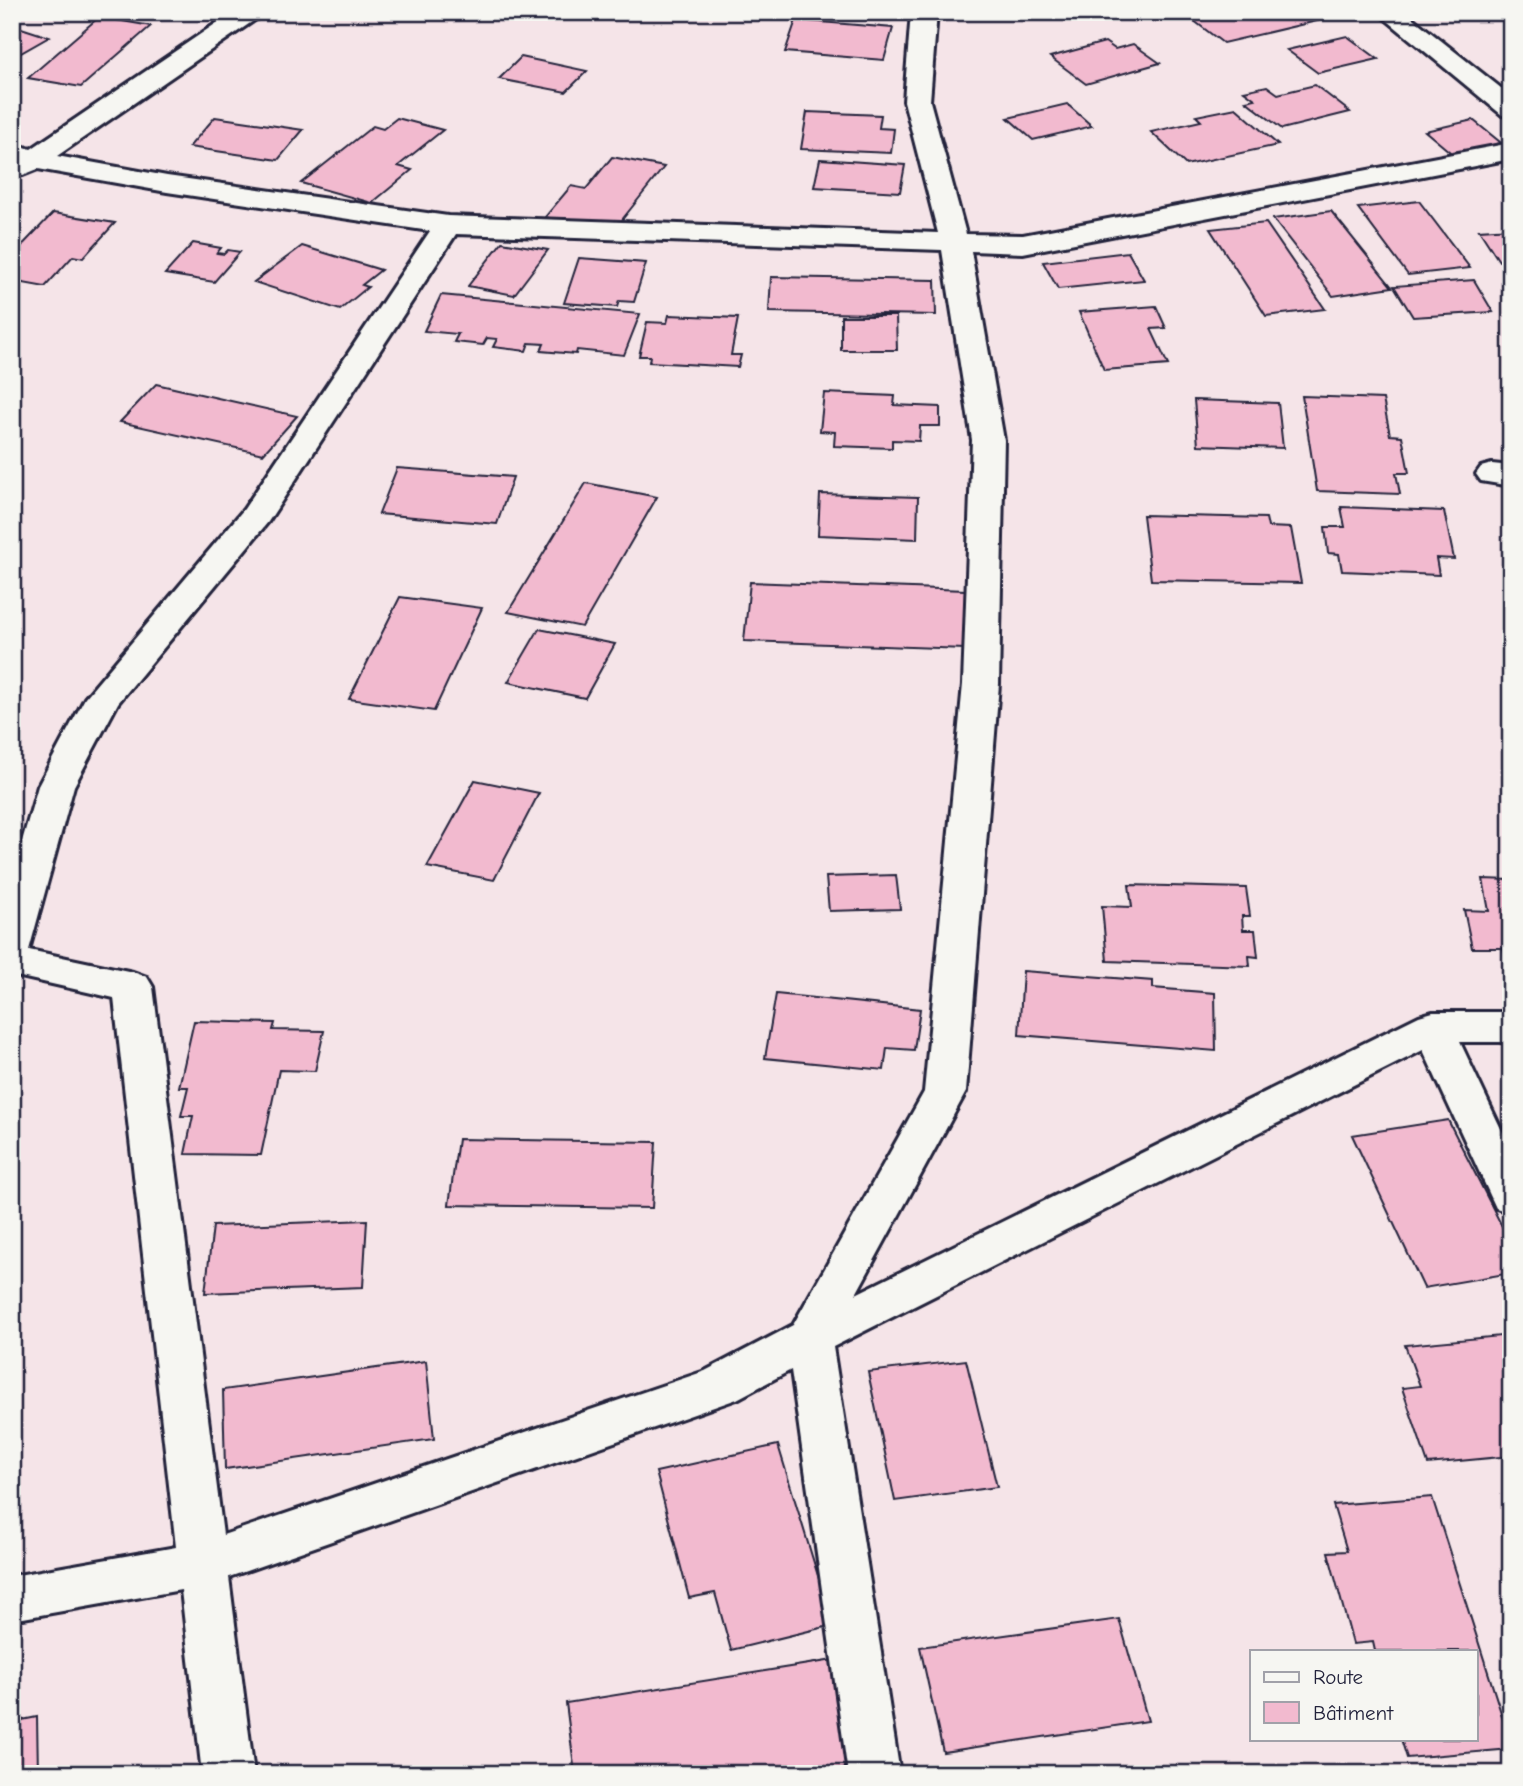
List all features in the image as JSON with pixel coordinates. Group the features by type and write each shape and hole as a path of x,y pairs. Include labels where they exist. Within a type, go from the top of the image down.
{"street":[{"path":"19,162 250,12"},
{"path":"874,1774 809,1338 945,1092 981,684 988,440 955,244 917,101 924,12"},
{"path":"1389,12 1511,109"},
{"path":"19,162 448,225 955,244 1023,244 1511,151"},
{"path":"12,946 56,786 103,698 256,515 448,225"},
{"path":"12,961 133,987 228,1774"},
{"path":"1433,1027 1511,1196"},
{"path":"12,1598 203,1564 721,1385 809,1338 1433,1027 1511,1027"}],"building":[{"path":"1306,12 1317,21 1223,43 1185,14"},
{"path":"99,17 151,26 81,87 28,78"},
{"path":"796,20 893,28 884,60 785,52"},
{"path":"12,25 49,37 12,58"},
{"path":"1347,36 1378,59 1318,73 1287,50"},
{"path":"1105,42 1115,49 1133,44 1160,63 1086,84 1050,57"},
{"path":"521,57 587,71 566,92 499,79"},
{"path":"1315,85 1350,112 1282,129 1246,101 1255,99 1244,91 1267,86 1278,94"},
{"path":"1067,104 1092,126 1033,140 1008,118"},
{"path":"1236,108 1278,145 1186,165 1151,132 1201,121 1196,116"},
{"path":"807,112 881,115 879,128 894,129 891,153 801,149"},
{"path":"215,117 303,130 278,160 189,147"},
{"path":"397,118 443,130 398,166 412,170 372,203 301,183 373,126 383,129"},
{"path":"1473,120 1505,146 1456,157 1425,131"},
{"path":"612,157 664,167 613,231 545,217 571,186 586,189"},
{"path":"820,159 905,165 900,192 814,187"},
{"path":"1419,201 1470,268 1408,275 1358,208"},
{"path":"1331,211 1392,287 1333,296 1273,219"},
{"path":"53,213 115,223 83,258 73,256 45,287 12,281 12,256"},
{"path":"1266,223 1325,309 1266,316 1210,229"},
{"path":"1511,228 1511,260 1499,261 1479,230"},
{"path":"502,242 548,250 514,295 468,286"},
{"path":"193,243 221,248 217,253 224,254 228,250 240,252 214,282 165,274"},
{"path":"302,246 381,270 362,285 368,287 340,310 254,282"},
{"path":"1128,252 1144,280 1058,289 1043,262"},
{"path":"579,258 646,263 634,302 619,301 617,307 564,303"},
{"path":"771,277 935,280 936,315 769,312"},
{"path":"1474,280 1493,312 1413,317 1394,286"},
{"path":"441,295 640,314 624,355 577,350 576,354 541,351 544,344 529,343 526,351 493,347 497,339 487,338 483,345 454,342 458,334 424,331"},
{"path":"1156,306 1166,328 1151,329 1168,365 1104,370 1079,312"},
{"path":"669,315 738,318 731,355 741,355 738,367 649,362 650,356 639,356 647,322 667,323"},
{"path":"841,316 896,316 897,350 841,350"},
{"path":"156,384 297,416 263,454 120,422"},
{"path":"824,393 895,396 894,405 940,407 940,426 920,426 919,441 892,440 892,448 834,446 835,432 820,431"},
{"path":"1302,396 1383,399 1390,435 1402,436 1409,473 1396,473 1400,494 1317,491"},
{"path":"1194,400 1278,403 1283,448 1198,445"},
{"path":"397,468 513,477 497,524 379,514"},
{"path":"586,483 657,497 582,627 508,612"},
{"path":"820,494 918,497 917,539 818,535"},
{"path":"1341,507 1444,511 1454,559 1436,558 1439,575 1342,571 1339,554 1328,553 1325,527 1345,527"},
{"path":"1143,515 1266,518 1268,527 1291,528 1301,583 1151,580"},
{"path":"750,582 966,590 965,649 744,641"},
{"path":"400,597 482,608 434,711 349,699"},
{"path":"539,629 615,644 585,698 508,682"},
{"path":"475,780 539,793 494,880 427,867"},
{"path":"896,875 900,909 829,911 826,877"},
{"path":"1483,879 1511,880 1511,988 1503,948 1472,948 1464,910 1489,911"},
{"path":"1129,885 1246,888 1250,916 1242,916 1243,930 1255,930 1258,957 1249,956 1250,966 1107,961 1102,906 1132,907"},
{"path":"1023,971 1153,981 1153,988 1215,993 1216,1051 1019,1035"},
{"path":"776,994 920,1009 914,1050 887,1048 884,1070 765,1058"},
{"path":"194,1021 275,1023 273,1030 324,1031 315,1071 279,1070 261,1155 185,1154 193,1116 181,1116 188,1087 179,1087"},
{"path":"1448,1120 1511,1244 1511,1273 1424,1288 1352,1135"},
{"path":"458,1139 656,1142 652,1208 449,1205"},
{"path":"367,1220 363,1287 205,1293 213,1226"},
{"path":"1511,1335 1511,1456 1428,1464 1402,1388 1420,1386 1405,1345"},
{"path":"966,1360 997,1487 895,1501 868,1372"},
{"path":"426,1361 434,1439 225,1469 223,1390"},
{"path":"778,1445 833,1625 731,1650 715,1593 689,1598 656,1472"},
{"path":"1432,1497 1511,1749 1407,1758 1401,1740 1478,1740 1478,1650 1375,1650 1373,1642 1353,1644 1328,1552 1347,1551 1333,1505"},
{"path":"1119,1619 1148,1721 943,1752 920,1647"},
{"path":"840,1659 863,1765 817,1774 575,1774 566,1703"},
{"path":"37,1717 38,1774 12,1774 12,1722"}]}
